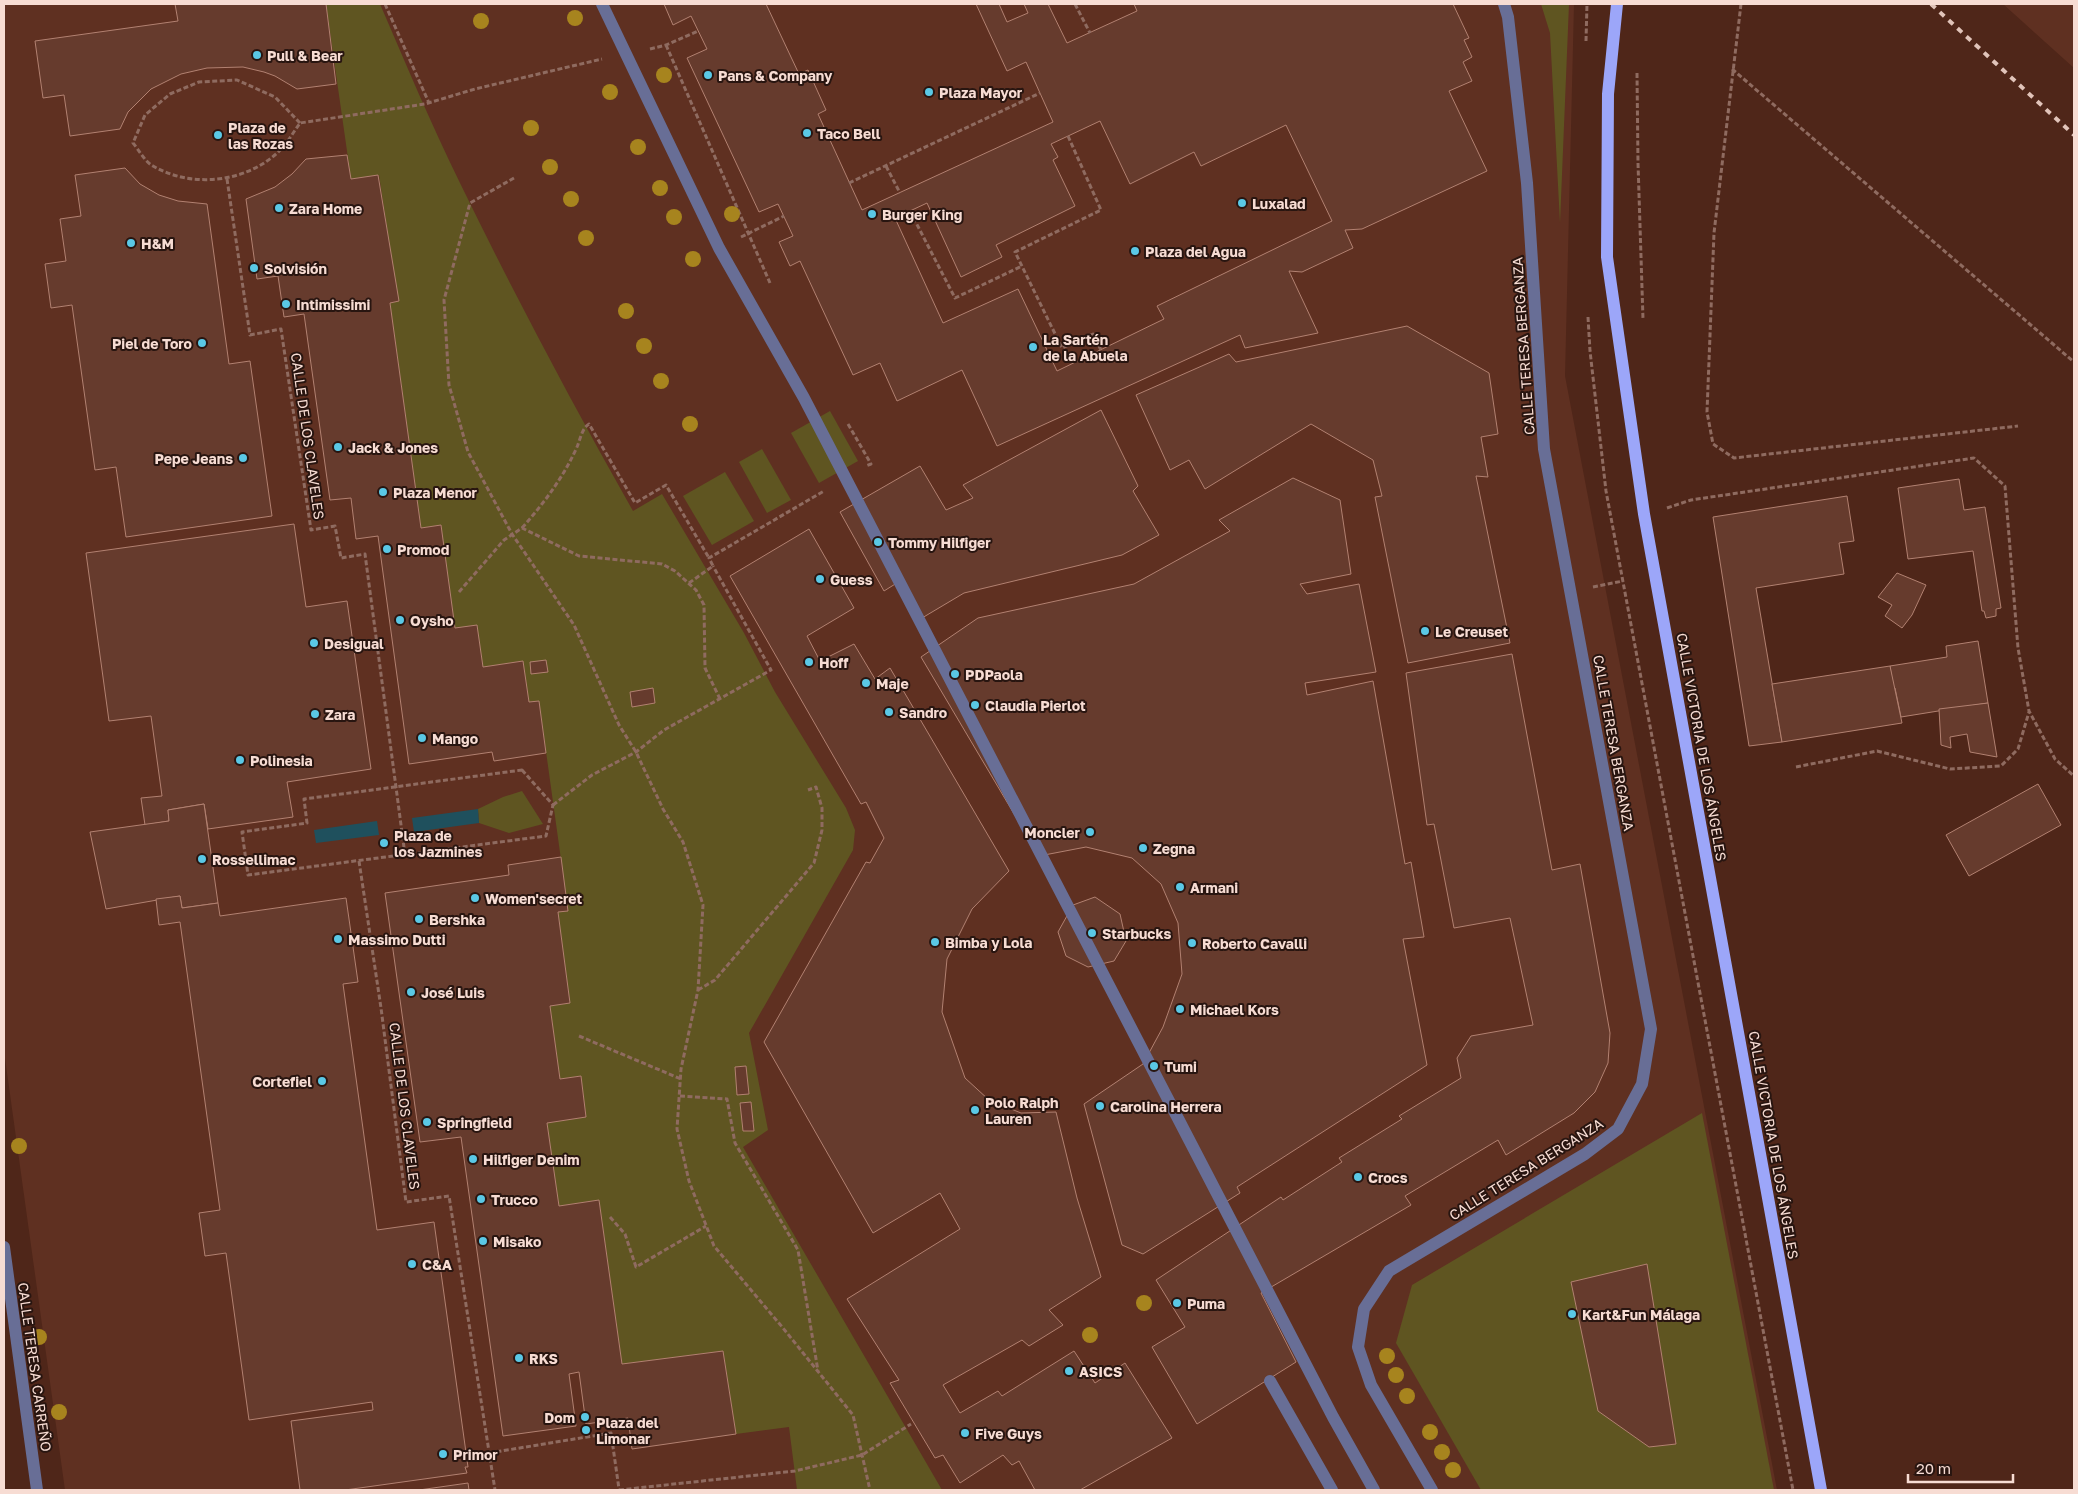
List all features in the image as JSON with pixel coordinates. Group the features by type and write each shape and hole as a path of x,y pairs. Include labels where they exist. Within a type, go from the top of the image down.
{"main road":[{"name":"CALLE VICTORIA DE LOS ÁNGELES","path":"1617,4 1608,94 1607,257 1644,514 1821,1490"}],"street":[{"path":"602,4 719,248 804,398 1328,1408 1374,1490"},
{"name":"CALLE TERESA BERGANZA","path":"1432,1490 1371,1385 1358,1347 1364,1309 1389,1271 1585,1154 1618,1129 1642,1084 1651,1029 1544,448 1527,183 1508,17 1504,4"},
{"name":"CALLE TERESA CARREÑO","path":"4,1247 37,1490"},
{"path":"1270,1381 1332,1490"}],"path":[{"path":"385,4 429,103"},
{"path":"1075,4 1090,33"},
{"path":"1741,4 1714,233 1707,412 1713,444 1734,458 2018,426"},
{"path":"666,45 698,31"},
{"path":"300,123 275,97 238,80 199,82 170,94 145,115 133,143 152,166 188,180 227,179 259,166 284,146 300,123 429,103 475,89 553,72 626,53"},
{"path":"1637,64 1643,322"},
{"path":"1732,69 2074,362"},
{"path":"850,184 1040,93"},
{"path":"1068,136 1101,210 1015,252 1062,348 1093,334 1101,350"},
{"path":"886,166 900,193"},
{"path":"514,178 470,203 444,300 449,385 468,452 512,534 574,624 619,725 636,752 663,809 683,842 703,906 698,990 681,1069 677,1128 689,1181 706,1226 714,1246 853,1414 870,1490"},
{"name":"CALLE DE LOS CLAVELES","path":"227,179 250,335 281,329 311,530 336,526 340,558 365,554 404,855"},
{"path":"910,211 955,298 1022,266"},
{"path":"719,248 784,216"},
{"path":"458,592 504,540 522,528 549,497 576,450 585,426 589,424 635,503 666,485 709,558"},
{"path":"1644,514 1691,500 1974,458 2005,486 2018,648 2029,711 2054,759 2074,776"},
{"path":"522,528 579,556 662,564 675,570 696,590 704,605 705,668 720,699"},
{"path":"553,805 522,770 304,799 307,823 242,832 248,875 546,836 553,805 592,775 636,752 664,730 771,670 713,566"},
{"path":"1571,592 1623,580"},
{"path":"1796,767 1877,751 1950,769 2001,766 2018,749 2029,711"},
{"path":"698,990 715,980 814,863 822,830 822,808 816,786 808,790"},
{"name":"CALLE DE LOS CLAVELES","path":"359,861 381,1008 406,1202 449,1196 489,1453"},
{"path":"579,1036 681,1079"},
{"path":"680,1096 727,1099 735,1143 798,1250 819,1372"},
{"path":"610,1217 625,1234 636,1267 706,1226"},
{"path":"495,1490 489,1453 611,1434 619,1490 794,1471 862,1455 911,1424"}],"shaded area":[{"name":"Plaza Mayor","path":"4,4 1574,4 1565,376 1777,1490 65,1490 4,1051"},
{"path":"326,4 380,4 439,139 480,225 544,348 633,511 662,494 744,633 775,692 846,808 855,830 853,850 749,1033 768,1130 743,1147 942,1490 797,1490 789,1427 736,1434 723,1351 622,1364 599,1200 559,1206 547,1123 586,1117 581,1076 560,1079 550,1006 570,1003 558,912 568,910 539,701 529,702 523,661 483,667 455,628 441,525 421,528 390,303 398,301 379,175 351,179"},
{"path":"1541,4 1569,4 1560,223 1550,33"},
{"path":"2003,4 2074,4 2074,68"},
{"path":"830,411 858,461 819,483 791,433"},
{"path":"762,449 791,500 767,513 739,462"},
{"path":"725,472 754,521 712,545 683,496"},
{"path":"522,791 543,824 509,833 479,823 478,809 503,797"},
{"name":"Kart&Fun Málaga","path":"1702,1113 1774,1490 1481,1490 1396,1343 1412,1285"}],"water":[{"path":"478,809 479,823 414,832 412,818"},
{"path":"377,821 379,835 316,843 314,830"}],"building":[{"path":"175,4 326,4 336,84 297,89 275,76 243,67 207,68 181,74 151,89 128,112 120,129 70,136 64,95 43,98 35,41 178,21"},
{"path":"664,4 766,4 799,74 808,70 826,110 818,114 862,210 1053,122 1026,62 1007,71 976,4 999,4 1007,22 1028,13 1024,4 1048,4 1067,43 1137,11 1134,4 1453,4 1469,38 1464,40 1472,57 1463,62 1472,81 1449,91 1487,171 1362,229 1345,230 1353,248 1302,272 1289,271 1318,333 1245,348 1240,335 997,446 962,370 897,401 880,363 853,375 800,261 790,266 779,242 793,236 778,204 759,212 687,58 707,49 691,16 673,25","holes":["1100,121 1130,184 1194,152 1201,166 1286,125 1332,221 1157,306 1164,319 1057,371 1018,289 943,323 895,218 927,203 961,277 1002,257 996,245 1075,206 1053,160 1058,157 1051,144"]},
{"path":"347,155 351,179 378,175 399,301 390,303 421,528 441,525 455,628 477,625 483,667 523,661 529,702 539,701 546,753 494,761 492,752 409,764 378,536 356,539 351,498 330,500 304,314 284,317 278,276 257,279 246,199 275,187 292,174 306,159"},
{"path":"125,168 140,184 159,195 178,201 207,204 229,364 250,361 272,516 126,537 116,467 95,470 72,305 51,308 45,264 66,261 60,219 81,216 75,175"},
{"path":"1407,326 1489,373 1498,434 1481,437 1488,477 1476,476 1510,643 1408,663 1375,497 1382,496 1373,460 1311,424 1205,489 1189,460 1170,470 1136,395 1229,354 1236,362"},
{"path":"1101,410 1138,486 1133,491 1159,535 1122,555 964,593 922,618 900,581 884,591 840,512 920,466 946,510 973,498 963,485"},
{"path":"1293,478 1340,500 1351,574 1300,584 1307,594 1359,584 1376,672 1305,683 1307,695 1373,681 1405,864 1411,862 1424,937 1403,939 1427,1065 1237,1187 1240,1193 1143,1254 1122,1245 1084,1104 1143,1064 1163,1027 1182,974 1178,923 1161,884 1132,858 1086,847 1039,856 921,657 978,618 1134,584 1230,531 1219,520"},
{"path":"1959,479 1964,510 1985,507 2001,608 1996,609 1996,616 1986,618 1984,611 1982,611 1973,551 1908,559 1898,488"},
{"path":"1847,496 1854,541 1839,543 1844,574 1756,588 1782,742 1749,746 1713,517"},
{"path":"294,524 306,607 347,601 371,769 287,782 293,817 208,829 204,804 168,810 169,821 145,825 141,798 162,796 151,716 109,721 86,553"},
{"path":"809,529 854,608 807,636 820,661 854,644 875,679 890,668 1009,871 972,909 947,959 942,1012 965,1078 989,1100 1021,1113 1056,1112 1077,1198 1101,1277 1049,1310 1063,1325 1029,1346 1022,1340 943,1385 960,1413 998,1391 1002,1396 1074,1351 1095,1383 1125,1363 1172,1438 1080,1490 1035,1490 1019,1461 1012,1465 1003,1455 960,1483 943,1455 935,1458 890,1383 899,1380 847,1299 960,1229 940,1193 873,1233 764,1042 866,862 870,863 884,838 866,802 861,804 730,576"},
{"path":"1897,573 1926,585 1912,615 1902,628 1885,616 1892,605 1878,597"},
{"path":"1978,641 1988,703 1901,717 1895,688 1893,688 1890,666 1947,657 1946,646"},
{"path":"1512,654 1552,870 1580,864 1610,1033 1608,1063 1595,1092 1574,1113 1506,1155 1498,1140 1405,1196 1411,1205 1261,1293 1296,1362 1197,1424 1152,1347 1185,1327 1156,1280 1281,1197 1283,1200 1342,1162 1339,1158 1402,1119 1399,1116 1461,1078 1457,1058 1471,1036 1533,1025 1510,918 1454,928 1434,824 1427,825 1406,673"},
{"path":"546,660 548,672 531,674 530,662"},
{"path":"1890,666 1902,723 1782,742 1772,684"},
{"path":"653,688 655,703 632,707 630,692"},
{"path":"1988,703 1997,757 1970,752 1967,734 1950,737 1951,748 1941,745 1939,709"},
{"path":"2038,784 2061,825 1969,876 1946,835"},
{"path":"204,804 218,903 182,908 180,896 106,909 90,832 169,821 168,810"},
{"path":"561,857 568,911 558,912 570,1003 550,1006 560,1079 581,1076 586,1117 547,1123 559,1206 599,1200 622,1364 723,1351 736,1434 632,1449 628,1418 586,1424 579,1372 569,1374 576,1426 503,1436 461,1137 420,1142 385,893 509,875 508,865"},
{"path":"180,896 182,908 218,903 220,916 346,898 358,982 343,984 377,1230 434,1222 468,1467 465,1467 467,1473 345,1490 300,1490 291,1421 373,1410 372,1402 249,1420 226,1253 205,1256 199,1213 220,1210 180,922 159,925 156,899"},
{"path":"1095,897 1120,914 1126,941 1114,961 1088,967 1066,956 1058,932 1073,905"},
{"path":"746,1066 749,1094 737,1095 735,1067"},
{"path":"751,1102 754,1131 743,1131 740,1103"},
{"path":"1647,1264 1676,1444 1649,1447 1598,1411 1571,1282"},
{"path":"468,1483 469,1490 419,1490"}],"railway":[{"path":"1931,4 2074,135"}],"place":[{"name":"Pull & Bear","path":"257,55"},
{"name":"Pans & Company","path":"708,75"},
{"name":"Plaza Mayor","path":"929,92"},
{"name":"Taco Bell","path":"807,133"},
{"name":"Plaza de las Rozas","path":"218,135"},
{"name":"Luxalad","path":"1242,203"},
{"name":"Zara Home","path":"279,208"},
{"name":"Burger King","path":"872,214"},
{"name":"H&M","path":"131,243"},
{"name":"Plaza del Agua","path":"1135,251"},
{"name":"Solvisión","path":"254,268"},
{"name":"Intimissimi","path":"286,304"},
{"name":"Piel de Toro","path":"202,343"},
{"name":"La Sartén de la Abuela","path":"1033,347"},
{"name":"Jack & Jones","path":"338,447"},
{"name":"Pepe Jeans","path":"243,458"},
{"name":"Plaza Menor","path":"383,492"},
{"name":"Tommy Hilfiger","path":"878,542"},
{"name":"Promod","path":"387,549"},
{"name":"Guess","path":"820,579"},
{"name":"Oysho","path":"400,620"},
{"name":"Le Creuset","path":"1425,631"},
{"name":"Desigual","path":"314,643"},
{"name":"Hoff","path":"809,662"},
{"name":"PDPaola","path":"955,674"},
{"name":"Maje","path":"866,683"},
{"name":"Claudia Pierlot","path":"975,705"},
{"name":"Sandro","path":"889,712"},
{"name":"Zara","path":"315,714"},
{"name":"Mango","path":"422,738"},
{"name":"Polinesia","path":"240,760"},
{"name":"Moncler","path":"1090,832"},
{"name":"Plaza de los Jazmines","path":"384,843"},
{"name":"Zegna","path":"1143,848"},
{"name":"Rossellimac","path":"202,859"},
{"name":"Armani","path":"1180,887"},
{"name":"Women'secret","path":"475,898"},
{"name":"Bershka","path":"419,919"},
{"name":"Starbucks","path":"1092,933"},
{"name":"Massimo Dutti","path":"338,939"},
{"name":"Bimba y Lola","path":"935,942"},
{"name":"Roberto Cavalli","path":"1192,943"},
{"name":"José Luis","path":"411,992"},
{"name":"Michael Kors","path":"1180,1009"},
{"name":"Tumi","path":"1154,1066"},
{"name":"Cortefiel","path":"322,1081"},
{"name":"Carolina Herrera","path":"1100,1106"},
{"name":"Polo Ralph Lauren","path":"975,1110"},
{"name":"Springfield","path":"427,1122"},
{"name":"Hilfiger Denim","path":"473,1159"},
{"name":"Crocs","path":"1358,1177"},
{"name":"Trucco","path":"481,1199"},
{"name":"Misako","path":"483,1241"},
{"name":"C&A","path":"412,1264"},
{"name":"Puma","path":"1177,1303"},
{"name":"Kart&Fun Málaga","path":"1572,1314"},
{"name":"RKS","path":"519,1358"},
{"name":"ASICS","path":"1069,1371"},
{"name":"Dom","path":"585,1417"},
{"name":"Plaza del Limonar","path":"586,1430"},
{"name":"Five Guys","path":"965,1433"},
{"name":"Primor","path":"443,1454"}]}
